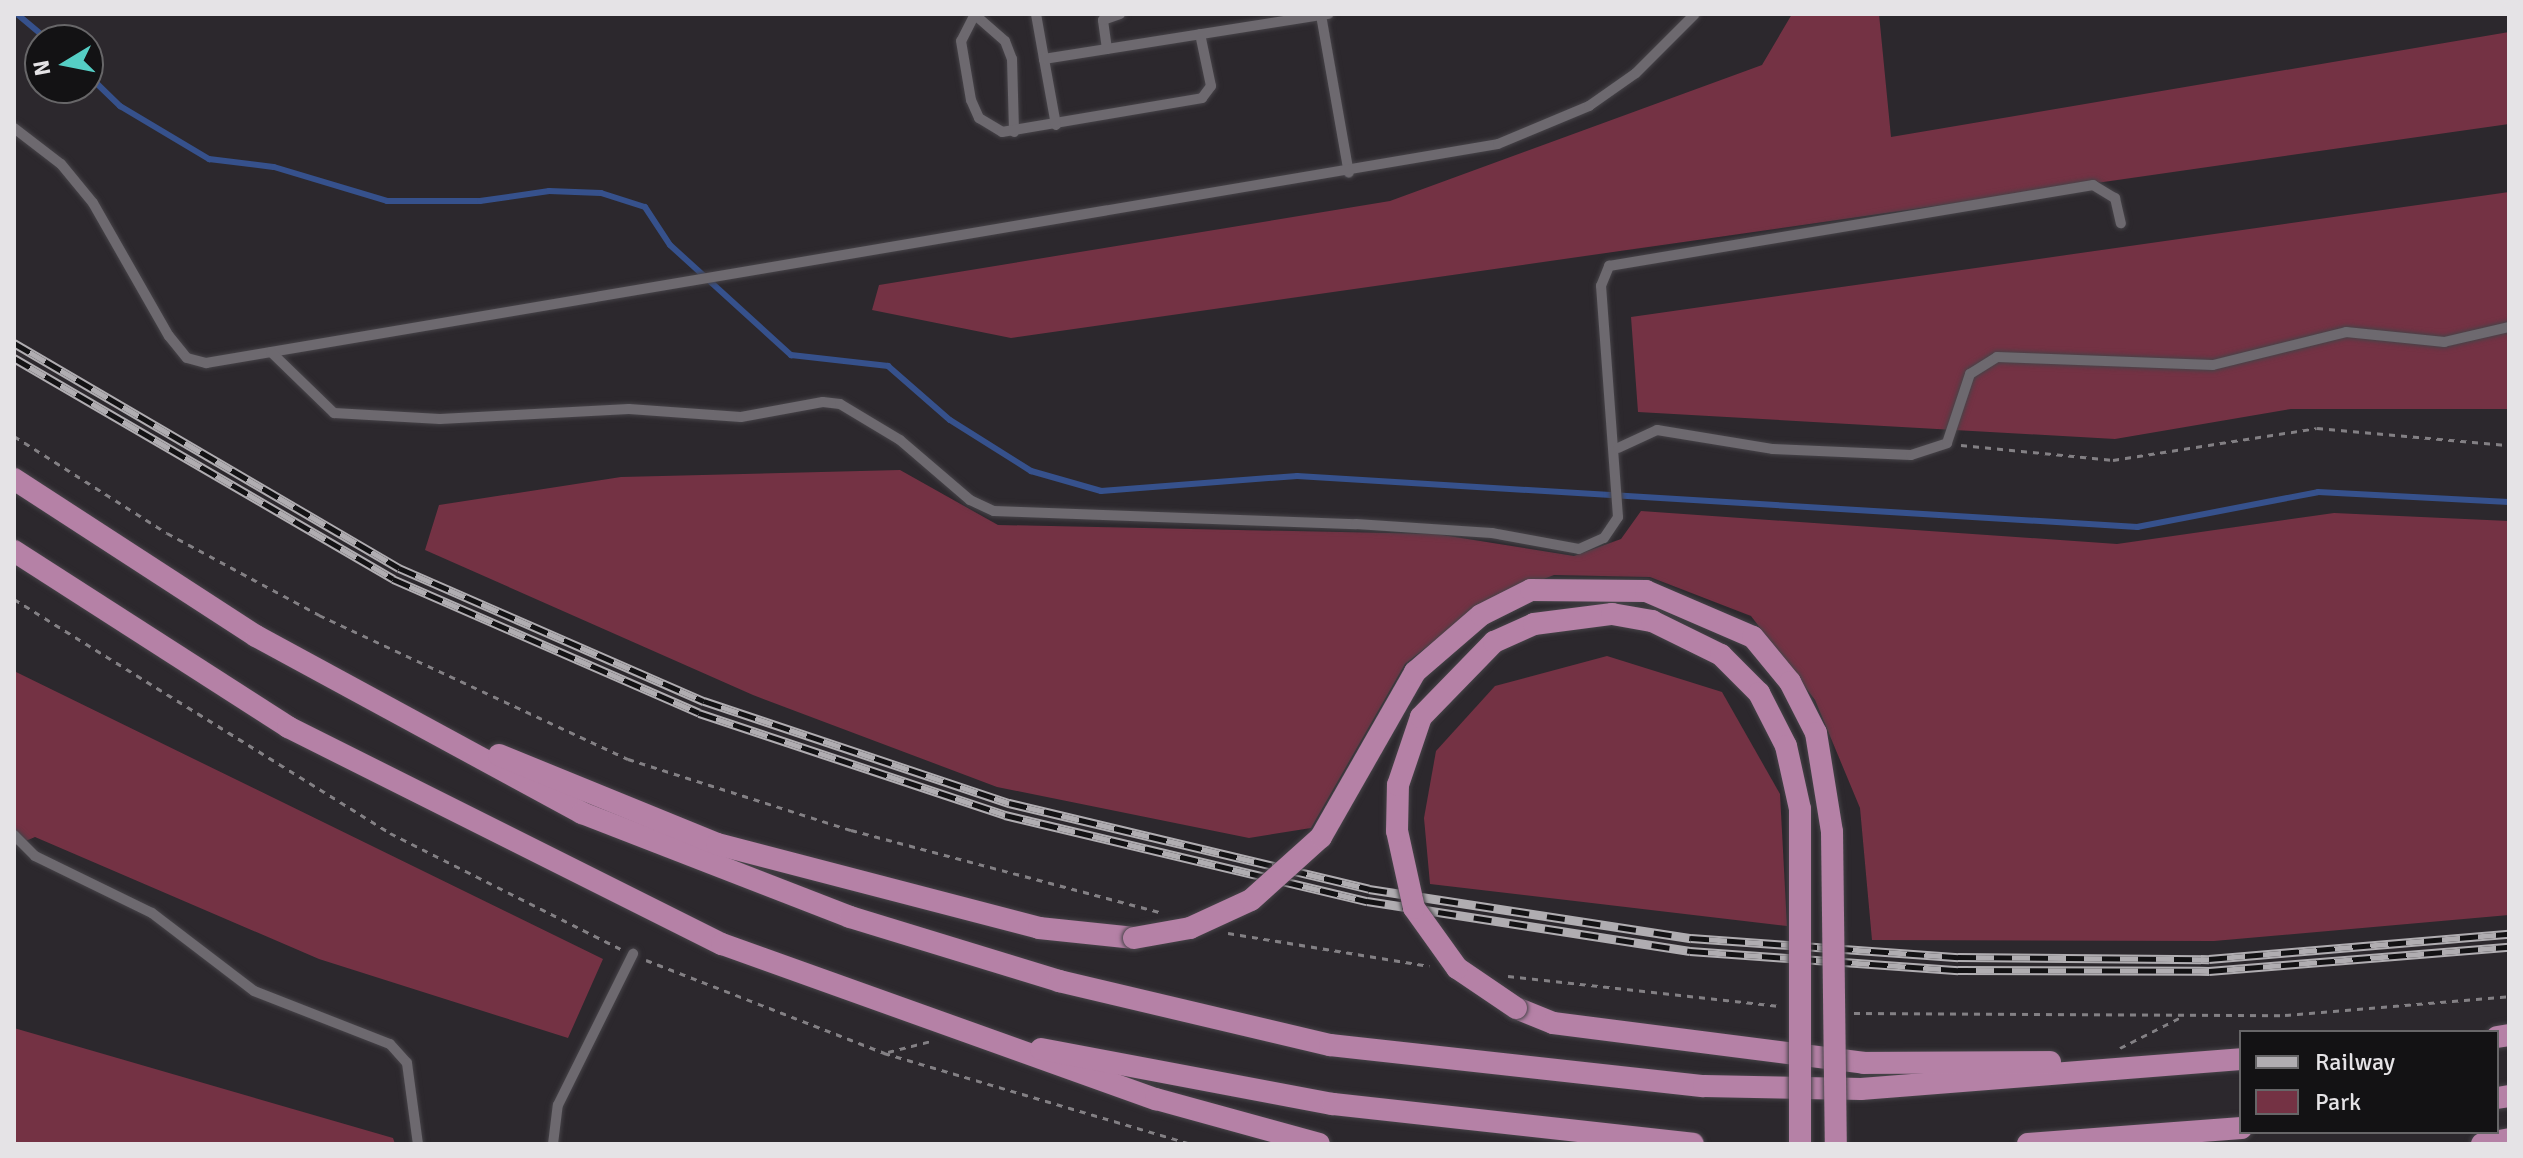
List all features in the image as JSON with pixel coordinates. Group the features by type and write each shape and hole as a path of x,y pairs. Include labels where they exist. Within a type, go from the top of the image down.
{"highway":[{"path":"14,479 125,556 387,710 582,813 850,917 1059,981 1330,1045 1704,1086 1846,1089 2236,1059"},
{"path":"14,551 288,727 566,871 722,944 962,1034 1156,1099 1319,1144"},
{"path":"387,710 717,844 1039,928 1134,938 1190,928 1251,900 1321,837 1415,672 1481,615 1531,590 1646,591 1753,637 1790,682 1816,733 1832,832 1836,1144"},
{"path":"1800,1144 1800,809 1786,746 1759,693 1721,655 1652,621 1612,614 1534,624 1494,642 1421,717 1398,785 1397,831 1414,908 1457,968 1516,1008 1553,1023 1864,1063 2236,1059"},
{"path":"962,1034 1333,1104 1693,1144"},
{"path":"2028,1144 2239,1128"},
{"path":"2482,1144 2509,1139"}],"lane":[{"path":"1014,132 1012,59 1005,41 974,14 961,41 974,110 993,130 1014,132 1209,94 1200,34"},
{"path":"1036,14 1056,125"},
{"path":"1107,49 1103,20 1120,14"},
{"path":"1044,59 1200,34 1253,19 1328,14"},
{"path":"14,128 61,164 93,203 187,358 206,363 1349,173 1498,144 1545,126 1636,73 1695,14"},
{"path":"1321,15 1349,173"},
{"path":"271,352 317,402 371,417 629,409 741,417 840,404 900,440 970,500 1043,517 1356,524 1492,533 1565,549 1591,546 1618,517 1618,448 1601,286 1616,263 2093,185 2115,198 2121,223"},
{"path":"1618,448 1657,430 1773,449 1893,457 1947,443 1970,374 1997,357 2213,365 2346,332 2444,342 2509,327"},
{"path":"14,835 35,856 152,913 254,991 390,1044 407,1063 418,1144"},
{"path":"553,1144 558,1105 633,954"}],"path":[{"path":"1947,443 2113,460 2317,428 2509,445"},
{"path":"14,436 167,533 319,615 474,693 628,759 851,830 1162,913"},
{"path":"14,599 390,833 633,954 884,1053 1192,1144"},
{"path":"1219,931 1441,967"},
{"path":"1504,976 1788,1007"},
{"path":"1852,1012 2285,1015 2509,996"},
{"path":"2091,1062 2183,1016"},
{"path":"884,1053 962,1034"}],"green space":[{"path":"1792,14 1879,14 1891,137 2509,32 2509,124 1011,338 872,310 879,285 1390,201 1762,65"},
{"path":"2509,192 2509,409 2291,409 2115,439 1638,412 1631,317"},
{"path":"900,470 998,525 1436,534 1574,556 1621,539 1641,511 2117,544 2334,513 2509,521 2509,915 2214,941 1872,940 1860,808 1815,700 1751,616 1650,577 1554,575 1484,602 1405,664 1311,828 1249,838 997,787 753,695 425,550 439,505 621,477"},
{"path":"1607,656 1722,692 1780,794 1787,926 1430,884 1424,818 1436,751 1495,686"},
{"path":"14,671 603,959 568,1038 319,959 35,837 14,846"},
{"path":"14,1028 393,1138 395,1144 14,1144"}],"waterway":[{"path":"17,14 29,24"},
{"path":"104,90 120,106 209,159 274,167 387,201 480,201 549,191 601,193 645,207 670,245 791,355 888,366 950,420 1031,471 1101,491 1297,476 2137,527 2318,492 2509,502"}],"railway":[{"path":"14,343 399,568 704,701 1009,803 1369,889 1691,938 1958,957 2209,959 2509,934"},
{"path":"14,358 393,579 699,713 1005,815 1367,901 1690,951 1958,970 2209,971 2509,947"}]}
